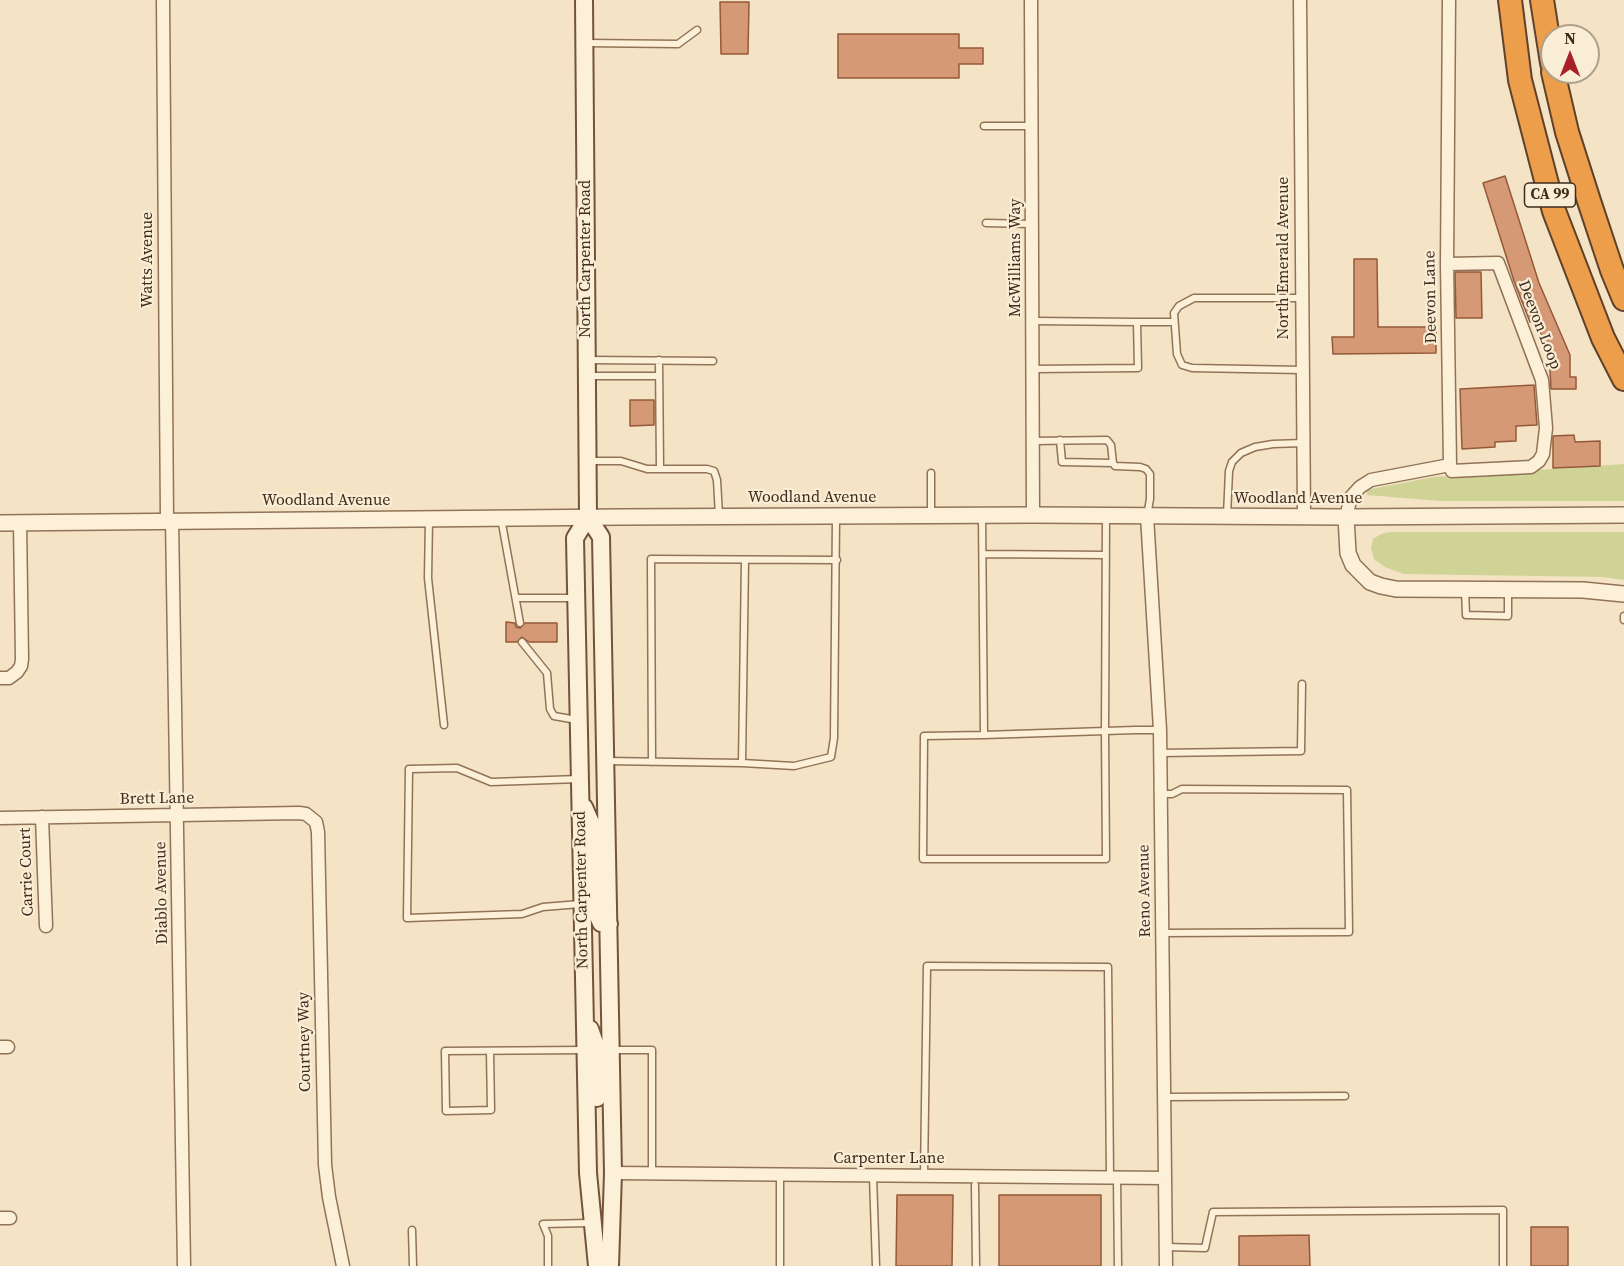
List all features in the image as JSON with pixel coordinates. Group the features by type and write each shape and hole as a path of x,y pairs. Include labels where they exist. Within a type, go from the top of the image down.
{"highway":[{"name":"CA 99","path":"1510,0 1520,80 1554,211 1602,338 1624,379"},
{"path":"1542,0 1546,24"},
{"name":"CA 99","path":"1556,84 1586,191 1624,299"}],"main road":[{"name":"North Carpenter Road","path":"584,0 588,517 575,538 588,1173 597,1266"},
{"name":"North Carpenter Road","path":"588,517 601,537 614,1173 610,1266"},
{"path":"580,797 596,834 597,914 601,923 609,924"},
{"path":"585,1014 597,1050 598,1160 602,1169 614,1173"}],"street":[{"name":"Watts Avenue","path":"163,0 170,520"},
{"name":"McWilliams Way","path":"1031,0 1033,515"},
{"name":"North Emerald Avenue","path":"1300,0 1304,516"},
{"name":"Deevon Lane","path":"1449,0 1447,264 1450,465"},
{"name":"Deevon Loop","path":"1447,264 1498,263 1542,380 1546,428 1543,454 1539,461 1531,467 1452,471 1450,465"},
{"path":"1450,465 1371,480 1360,486 1352,497 1346,517 1348,553 1353,565 1370,582 1396,589 1583,590 1624,594"},
{"name":"Woodland Avenue","path":"0,524 170,520 588,517 1033,515 1346,517 1624,514"},
{"name":"Reno Avenue","path":"1148,516 1160,730 1166,1266"},
{"name":"Diablo Avenue","path":"170,520 184,1266"},
{"path":"0,678 9,678 17,672 22,659 20,523"},
{"name":"Brett Lane","path":"0,818 299,813 312,818"},
{"name":"Carrie Court","path":"42,817 46,926"},
{"name":"Courtney Way","path":"312,818 316,822 318,832 325,1165 343,1266"},
{"name":"Carpenter Lane","path":"614,1173 1165,1178"}],"lane":[{"path":"585,43 678,44 697,30"},
{"path":"984,126 1032,126"},
{"path":"986,223 1032,224"},
{"path":"1302,298 1194,298 1179,306 1174,314 1177,354 1182,365 1192,368 1302,370"},
{"path":"1032,321 1174,322"},
{"path":"1033,369 1138,368 1137,322"},
{"path":"587,368 659,360 713,361"},
{"path":"659,360 660,469"},
{"path":"587,368 659,376"},
{"path":"1060,440 1062,462 1113,462 1119,467 1146,469 1150,474 1148,516"},
{"path":"1033,441 1107,440 1112,450 1113,462"},
{"path":"1227,516 1229,471 1232,462 1241,453 1255,447 1273,444 1303,443"},
{"path":"588,461 621,461 630,462 638,467 714,471 717,480 719,517"},
{"path":"931,473 931,516"},
{"path":"605,760 794,766 831,757 834,738 836,516"},
{"path":"982,516 984,735"},
{"path":"1106,516 1105,731 1106,859 923,859 924,736 984,735 1105,731 1160,730"},
{"path":"430,518 428,578 444,725"},
{"path":"501,518 520,623"},
{"path":"983,554 1106,555"},
{"path":"652,762 651,559 837,560"},
{"path":"742,763 745,560"},
{"path":"1465,589 1466,615 1497,616 1508,616 1508,590"},
{"path":"516,598 576,598"},
{"path":"522,642 547,673 550,709 554,716 579,721"},
{"path":"1160,753 1301,751 1302,684"},
{"path":"580,779 491,782 457,768 409,769 406,918 522,914 543,907 582,904"},
{"path":"1161,794 1172,794 1182,789 1347,790 1349,932 1162,933"},
{"path":"924,1176 927,966 1108,967 1118,1266"},
{"path":"490,1051 490,1110 446,1111 445,1051 585,1050"},
{"path":"611,1050 652,1050 652,1173"},
{"path":"1164,1097 1345,1096"},
{"path":"780,1174 780,1266"},
{"path":"873,1175 876,1266"},
{"path":"975,1185 976,1266"},
{"path":"1166,1247 1205,1248 1213,1212 1503,1210 1503,1266"},
{"path":"548,1266 548,1236 543,1224 592,1222"},
{"path":"412,1230 413,1266"}],"green space":[{"path":"1624,464 1624,501 1440,501 1367,495 1366,490 1434,477"},
{"path":"1390,532 1624,532 1624,580 1603,577 1404,574 1385,567 1374,559 1371,548 1373,539"}],"building":[{"path":"720,2 749,2 748,54 721,54"},
{"path":"838,34 959,34 959,48 983,48 983,64 959,64 959,78 838,78"},
{"path":"1505,176 1539,283 1570,355 1570,377 1576,377 1576,389 1551,389 1549,353 1535,320 1530,322 1514,281 1483,183"},
{"path":"1354,259 1377,259 1378,327 1436,327 1436,353 1333,354 1332,337 1354,337"},
{"path":"1455,272 1481,272 1482,318 1456,318"},
{"path":"1534,385 1537,425 1516,426 1516,441 1495,442 1495,447 1462,449 1460,389"},
{"path":"630,400 654,400 654,425 630,426"},
{"path":"1574,435 1575,442 1600,441 1600,466 1553,468 1553,436"},
{"path":"506,622 515,623 516,627 520,628 525,623 557,623 557,642 529,642 522,637 517,642 506,642"},
{"path":"897,1195 953,1195 952,1266 896,1266"},
{"path":"999,1195 1101,1195 1101,1266 999,1266"},
{"path":"1531,1227 1568,1227 1568,1266 1531,1266"},
{"path":"1309,1235 1310,1266 1239,1266 1239,1236"}]}
